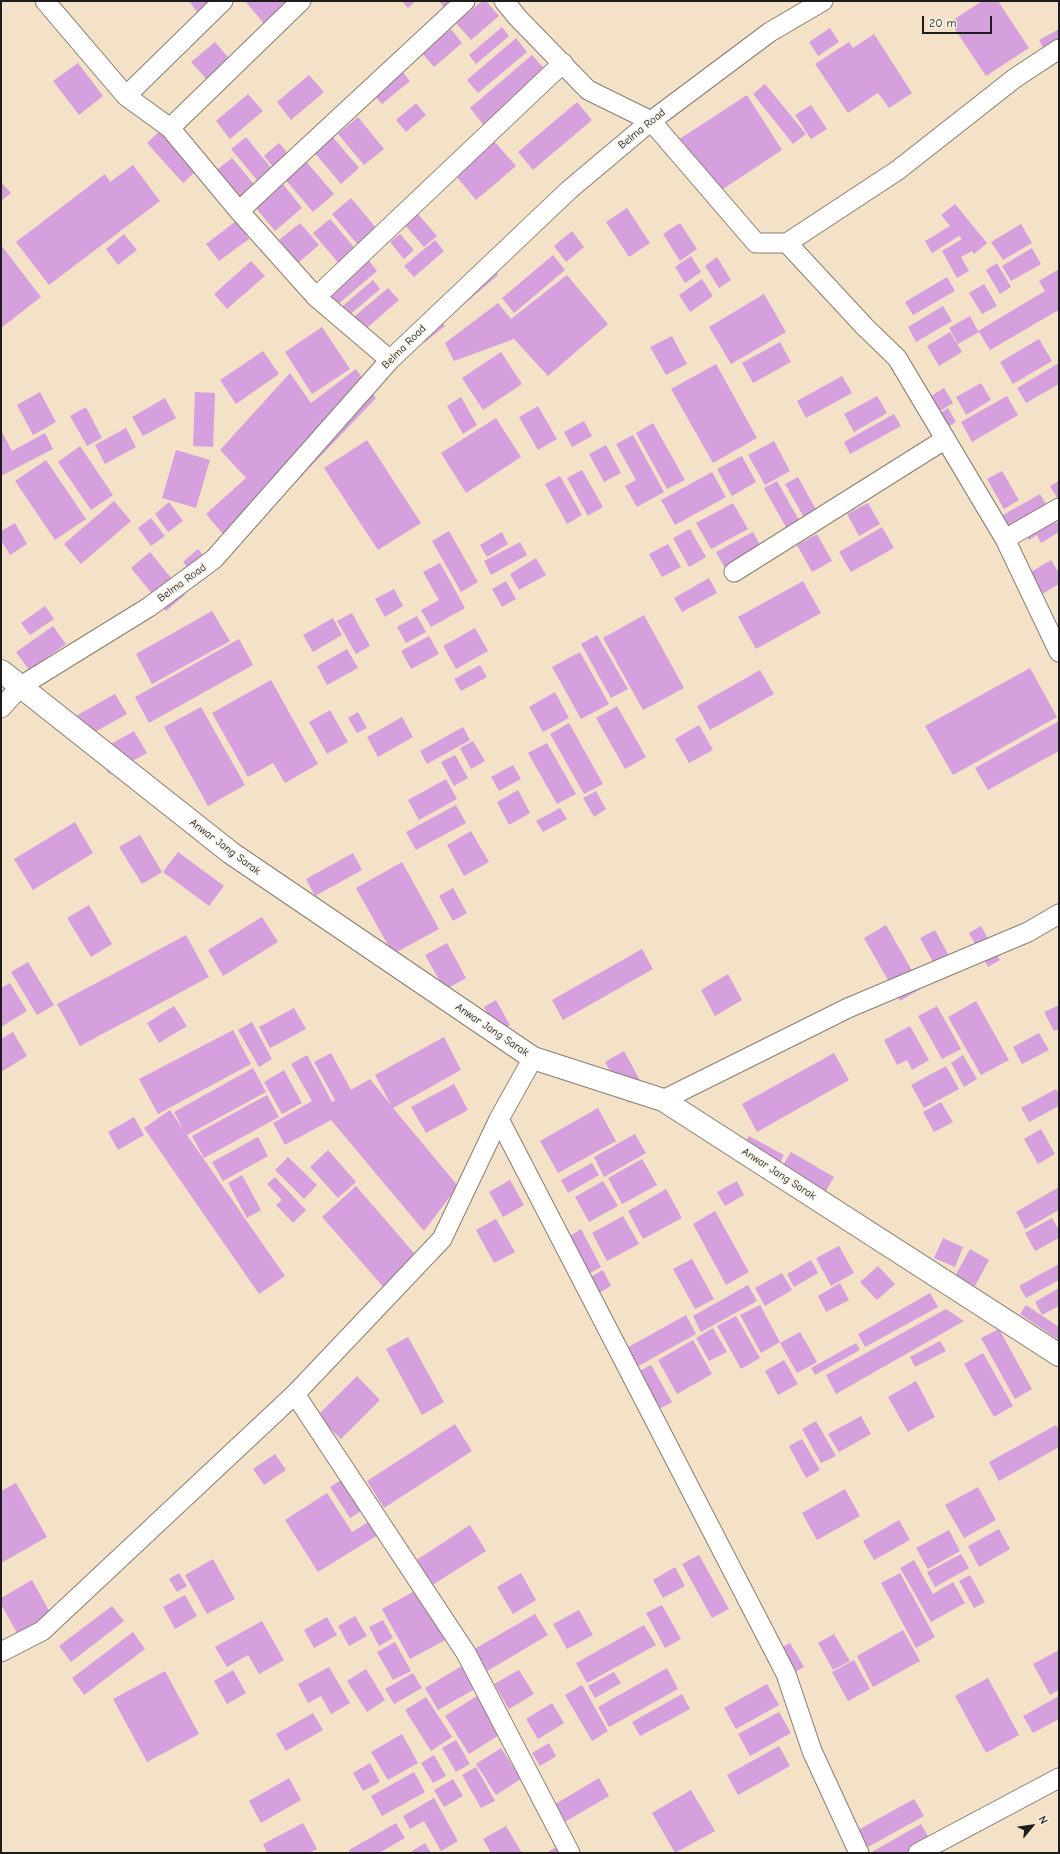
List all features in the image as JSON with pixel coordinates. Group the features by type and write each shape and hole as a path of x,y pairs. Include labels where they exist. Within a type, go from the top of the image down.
{"main road":[{"name":"Anwar Jang Sarak","path":"1,671 231,853 533,1058 663,1100 1059,1355"}],"street":[{"path":"45,1 126,96 170,128 239,211 316,297 390,360"},
{"path":"126,96 223,1"},
{"path":"170,128 301,1"},
{"path":"239,211 465,1"},
{"path":"504,1 518,18 588,90 651,121 756,243 787,243 898,170 1015,78 1059,48"},
{"name":"Belma Road","path":"1,708 21,686 149,607 214,559 390,360 569,190 651,121 770,32 823,1"},
{"path":"316,297 563,63"},
{"path":"787,243 865,327 897,358 944,440 1005,539 1059,652"},
{"path":"734,572 944,440"},
{"path":"1005,539 1059,508"},
{"path":"663,1100 848,1008 1028,932 1059,914"},
{"path":"1,1652 42,1631 295,1394 442,1239 499,1119 533,1058"},
{"path":"499,1119 786,1674 812,1751 859,1853"},
{"path":"295,1394 466,1653 570,1853"},
{"path":"918,1853 1059,1778"}],"building":[{"path":"189,1 210,1 197,12"},
{"path":"245,1 294,1 267,27"},
{"path":"402,1 416,1 408,8"},
{"path":"439,1 456,1 446,10"},
{"path":"482,1 486,1 499,16 471,40 456,23"},
{"path":"982,1 998,1 1029,48 986,76 950,22"},
{"path":"502,27 509,36 476,64 469,55"},
{"path":"830,28 839,42 818,56 809,42"},
{"path":"451,29 462,43 434,67 422,53"},
{"path":"1059,29 1059,45 1049,59 1039,40"},
{"path":"874,34 912,93 889,108 878,93 848,113 815,64 849,42 853,48"},
{"path":"516,38 527,52 478,93 467,80"},
{"path":"215,42 233,63 210,83 191,62"},
{"path":"532,55 549,74 486,128 470,108"},
{"path":"78,63 103,96 79,115 53,81"},
{"path":"401,70 410,81 382,104 373,94"},
{"path":"309,75 324,92 291,120 277,102"},
{"path":"765,84 806,134 793,144 753,94"},
{"path":"248,94 263,111 230,139 216,121"},
{"path":"747,95 782,150 714,195 678,140"},
{"path":"577,102 592,120 533,170 518,152"},
{"path":"416,103 426,115 406,132 396,120"},
{"path":"811,105 827,129 811,139 795,115"},
{"path":"358,117 384,149 364,165 338,134"},
{"path":"161,130 197,170 183,183 147,143"},
{"path":"331,135 359,168 341,184 313,151"},
{"path":"246,137 271,168 257,180 231,149"},
{"path":"494,141 516,166 476,200 455,175"},
{"path":"279,143 292,158 277,172 264,156"},
{"path":"232,158 258,189 241,203 214,172"},
{"path":"304,159 334,194 313,212 283,177"},
{"path":"133,165 160,201 49,285 16,242 105,174 110,182"},
{"path":"1,182 11,193 1,201"},
{"path":"283,184 302,208 275,231 255,207"},
{"path":"351,198 377,229 358,245 332,214"},
{"path":"955,204 987,243 974,254 972,251 961,257 969,271 957,278 942,251 962,239 959,236 932,253 925,241 950,226 941,215"},
{"path":"627,208 650,243 629,257 606,222"},
{"path":"418,214 437,236 424,247 405,225"},
{"path":"330,219 358,252 341,266 313,233"},
{"path":"236,221 249,239 219,261 206,244"},
{"path":"300,223 319,245 298,263 279,240"},
{"path":"680,223 697,249 680,261 663,234"},
{"path":"1021,224 1032,243 1003,260 991,242"},
{"path":"572,231 584,247 566,262 554,246"},
{"path":"124,234 137,250 118,265 106,249"},
{"path":"400,234 414,250 404,259 390,242"},
{"path":"435,240 444,251 414,277 404,266"},
{"path":"1,245 41,297 1,328"},
{"path":"1032,248 1041,264 1011,281 1002,266"},
{"path":"553,255 565,270 514,313 502,298"},
{"path":"691,256 701,272 685,283 675,267"},
{"path":"366,257 377,271 337,305 325,292"},
{"path":"717,257 731,280 719,288 705,266"},
{"path":"251,261 265,276 227,309 214,294"},
{"path":"997,263 1011,287 1000,294 986,270"},
{"path":"489,264 498,275 461,307 452,296"},
{"path":"1059,269 1059,314 1057,311 990,350 979,332 958,344 949,328 970,316 978,331 1045,291 1039,281"},
{"path":"567,275 608,324 548,376 514,339 454,361 445,343 498,303 511,319"},
{"path":"947,277 955,291 913,315 905,302"},
{"path":"702,279 713,296 690,312 679,295"},
{"path":"373,280 380,289 346,318 338,310"},
{"path":"984,284 997,306 982,314 969,293"},
{"path":"388,288 399,300 360,334 349,321"},
{"path":"764,294 786,332 731,364 709,327"},
{"path":"943,306 952,321 916,342 908,327"},
{"path":"436,316 445,326 424,343 416,333"},
{"path":"322,327 350,369 312,394 285,352"},
{"path":"950,332 962,352 939,366 927,346"},
{"path":"672,336 687,364 666,375 650,347"},
{"path":"1039,339 1052,361 1013,384 1000,362"},
{"path":"780,342 791,362 753,383 742,363"},
{"path":"263,351 279,374 236,404 220,380"},
{"path":"501,352 522,384 483,410 462,378"},
{"path":"1059,363 1059,384 1026,403 1017,388"},
{"path":"716,364 757,438 713,463 671,389"},
{"path":"356,369 376,398 234,547 206,514 246,478 220,450 290,373 311,403"},
{"path":"842,376 852,393 806,418 797,401"},
{"path":"981,383 991,400 966,415 956,397"},
{"path":"944,388 953,403 932,416 923,401"},
{"path":"40,392 56,422 33,435 17,405"},
{"path":"195,392 215,393 213,447 193,446"},
{"path":"877,396 887,413 854,432 844,414"},
{"path":"1007,396 1018,415 972,442 961,422"},
{"path":"461,397 477,425 463,434 447,406"},
{"path":"165,398 176,418 143,436 132,417"},
{"path":"538,406 557,439 538,450 519,417"},
{"path":"86,407 102,438 87,446 70,416"},
{"path":"948,408 956,422 945,429 937,415"},
{"path":"894,414 901,426 850,454 844,442"},
{"path":"496,418 521,457 466,493 441,453"},
{"path":"584,421 592,436 572,447 564,432"},
{"path":"653,423 685,480 667,489 636,433"},
{"path":"126,428 136,447 105,464 95,445"},
{"path":"1,430 12,451 45,433 53,449 1,476"},
{"path":"633,435 664,492 637,507 625,486 636,480 616,444"},
{"path":"367,440 421,523 378,550 324,468"},
{"path":"774,441 790,471 765,485 748,455"},
{"path":"606,445 621,473 604,482 589,454"},
{"path":"80,446 113,495 91,510 58,462"},
{"path":"176,450 210,460 196,508 162,498"},
{"path":"742,456 756,482 732,496 717,469"},
{"path":"46,460 86,519 55,540 15,481"},
{"path":"582,470 603,507 588,516 567,478"},
{"path":"1002,471 1019,500 1004,509 987,479"},
{"path":"712,472 726,497 675,525 661,500"},
{"path":"560,476 582,515 567,524 545,484"},
{"path":"798,477 818,513 806,521 785,484"},
{"path":"777,481 800,522 787,529 764,488"},
{"path":"1059,481 1059,501 1050,486"},
{"path":"1040,494 1059,526 1059,532 1041,543 1037,535 1029,540 1023,530 989,523"},
{"path":"114,501 131,521 81,564 64,544"},
{"path":"169,502 183,521 168,532 155,514"},
{"path":"733,503 748,529 711,549 696,523"},
{"path":"868,503 880,524 859,536 847,514"},
{"path":"151,518 165,536 151,546 138,528"},
{"path":"15,523 27,544 10,555 1,540 1,531"},
{"path":"882,527 894,548 851,572 839,552"},
{"path":"690,529 706,557 689,567 673,538"},
{"path":"449,531 478,582 461,592 432,541"},
{"path":"502,532 508,544 487,557 480,545"},
{"path":"753,532 761,547 725,568 716,552"},
{"path":"817,534 832,561 812,572 797,545"},
{"path":"520,542 527,555 491,575 484,561"},
{"path":"217,544 229,557 215,569 198,579 183,562 198,549 204,556"},
{"path":"668,544 681,567 662,577 649,554"},
{"path":"150,552 185,595 166,611 131,568"},
{"path":"536,558 546,575 519,590 510,574"},
{"path":"1051,560 1059,573 1059,584 1032,600 1019,579"},
{"path":"440,563 465,608 431,627 421,610 439,600 423,572"},
{"path":"709,578 717,593 682,612 674,598"},
{"path":"506,581 516,599 502,607 492,589"},
{"path":"803,581 821,613 756,649 738,617"},
{"path":"394,589 403,606 385,617 375,599"},
{"path":"45,606 54,619 30,635 21,623"},
{"path":"212,611 230,641 152,684 136,654"},
{"path":"352,613 370,646 356,654 337,621"},
{"path":"644,615 684,688 643,710 603,638"},
{"path":"417,616 426,632 406,643 397,627"},
{"path":"333,618 342,635 313,652 303,635"},
{"path":"53,626 66,644 29,670 16,652"},
{"path":"475,628 488,651 456,669 443,646"},
{"path":"597,635 628,689 611,698 581,644"},
{"path":"429,636 439,654 411,669 401,651"},
{"path":"239,639 253,665 149,723 135,697"},
{"path":"347,649 358,668 327,685 317,666"},
{"path":"580,652 609,704 581,719 552,667"},
{"path":"480,665 487,677 461,691 454,679"},
{"path":"1030,668 1057,717 953,775 925,726"},
{"path":"760,670 774,694 710,730 697,706"},
{"path":"271,680 318,764 285,783 273,763 248,777 212,713"},
{"path":"555,692 569,718 543,732 529,707"},
{"path":"115,694 127,714 86,737 74,717"},
{"path":"617,706 646,757 625,769 596,718"},
{"path":"201,707 245,785 208,806 164,727"},
{"path":"330,710 348,742 327,754 309,722"},
{"path":"358,712 367,728 357,733 348,718"},
{"path":"402,717 413,737 378,757 367,737"},
{"path":"1059,721 1059,751 988,790 975,768"},
{"path":"569,723 603,784 584,794 550,734"},
{"path":"699,725 713,750 689,763 675,739"},
{"path":"463,727 470,740 427,764 420,751"},
{"path":"134,731 147,753 109,774 97,752"},
{"path":"473,741 485,761 471,769 460,748"},
{"path":"547,743 576,794 557,804 528,753"},
{"path":"455,755 468,778 454,786 441,762"},
{"path":"513,765 521,779 499,791 491,777"},
{"path":"446,779 457,799 419,820 408,800"},
{"path":"518,790 530,813 509,825 497,802"},
{"path":"596,791 606,809 594,817 583,798"},
{"path":"456,805 466,823 416,850 406,832"},
{"path":"560,808 567,819 543,832 536,821"},
{"path":"75,822 93,853 33,890 14,859"},
{"path":"471,831 489,862 464,876 447,845"},
{"path":"140,835 162,872 142,884 119,847"},
{"path":"178,852 224,886 209,906 163,872"},
{"path":"353,853 362,870 315,896 306,879"},
{"path":"402,862 439,929 393,954 356,888"},
{"path":"453,888 467,913 453,921 439,896"},
{"path":"89,905 112,944 91,957 67,918"},
{"path":"262,917 278,942 223,976 208,950"},
{"path":"886,925 922,988 900,1001 864,938"},
{"path":"981,926 1000,960 988,967 969,933"},
{"path":"935,930 948,954 933,962 920,938"},
{"path":"186,935 209,977 80,1046 57,1004"},
{"path":"447,943 466,978 445,990 425,955"},
{"path":"642,949 653,969 563,1020 552,1000"},
{"path":"28,962 54,1005 37,1015 11,972"},
{"path":"728,974 742,1000 715,1016 701,990"},
{"path":"10,983 27,1011 1,1027 1,988"},
{"path":"496,1000 510,1025 498,1032 484,1007"},
{"path":"976,1001 1009,1060 981,1075 948,1017"},
{"path":"1059,1005 1059,1029 1054,1031 1044,1012"},
{"path":"174,1006 187,1026 159,1043 147,1023"},
{"path":"937,1006 961,1049 942,1059 918,1016"},
{"path":"294,1008 306,1029 270,1048 259,1027"},
{"path":"252,1022 272,1059 259,1067 238,1030"},
{"path":"910,1026 929,1060 912,1070 907,1060 897,1065 884,1040"},
{"path":"233,1030 251,1064 158,1114 139,1079"},
{"path":"13,1032 27,1056 1,1072 1,1039"},
{"path":"1039,1033 1049,1050 1022,1064 1013,1047"},
{"path":"444,1037 461,1070 393,1108 458,1186 424,1231 331,1120 285,1145 273,1123 312,1101 291,1064 307,1055 332,1102 335,1100 314,1062 331,1053 351,1090 370,1079 391,1105 375,1075"},
{"path":"624,1051 647,1093 628,1103 605,1062"},
{"path":"834,1053 849,1080 757,1132 742,1104"},
{"path":"963,1055 977,1079 964,1087 951,1063"},
{"path":"946,1066 959,1089 924,1108 911,1085"},
{"path":"253,1068 266,1092 187,1135 285,1276 259,1294 144,1128 170,1110 184,1131 174,1112"},
{"path":"284,1070 302,1103 282,1114 264,1082"},
{"path":"454,1084 468,1110 426,1133 411,1107"},
{"path":"1056,1089 1059,1094 1059,1106 1029,1122 1021,1108"},
{"path":"267,1095 279,1117 204,1158 192,1136"},
{"path":"941,1102 953,1122 934,1132 923,1112"},
{"path":"598,1108 616,1141 558,1173 540,1141"},
{"path":"134,1117 144,1135 118,1150 108,1132"},
{"path":"1041,1129 1055,1154 1038,1164 1024,1139"},
{"path":"635,1134 646,1153 604,1177 594,1157"},
{"path":"749,1136 784,1155 776,1171 740,1151"},
{"path":"258,1137 268,1156 223,1181 212,1162"},
{"path":"328,1150 356,1182 338,1198 310,1167"},
{"path":"791,1152 834,1177 823,1196 780,1170"},
{"path":"288,1157 317,1185 304,1199 275,1170"},
{"path":"642,1159 657,1185 622,1204 608,1178"},
{"path":"592,1163 599,1175 568,1193 561,1180"},
{"path":"242,1175 261,1210 247,1218 228,1183"},
{"path":"275,1177 306,1210 293,1223 276,1205 282,1200 267,1184"},
{"path":"510,1180 524,1205 503,1217 489,1192"},
{"path":"603,1181 618,1206 589,1222 575,1197"},
{"path":"737,1181 744,1195 725,1206 717,1192"},
{"path":"356,1186 420,1260 386,1290 322,1217"},
{"path":"1059,1187 1059,1210 1025,1229 1016,1212"},
{"path":"666,1189 682,1218 643,1239 628,1211"},
{"path":"715,1211 749,1272 726,1285 693,1224"},
{"path":"623,1216 639,1244 607,1261 592,1233"},
{"path":"1052,1218 1059,1230 1059,1238 1035,1251 1025,1233"},
{"path":"496,1219 515,1252 494,1263 476,1230"},
{"path":"581,1229 601,1267 585,1276 565,1239"},
{"path":"943,1238 963,1247 955,1267 934,1258"},
{"path":"839,1246 854,1273 831,1286 816,1258"},
{"path":"970,1249 989,1260 975,1286 955,1276"},
{"path":"692,1259 714,1299 695,1309 673,1269"},
{"path":"811,1260 818,1273 794,1287 787,1274"},
{"path":"1059,1264 1059,1280 1026,1298 1019,1286"},
{"path":"878,1266 895,1284 877,1300 860,1282"},
{"path":"603,1270 611,1286 594,1296 585,1280"},
{"path":"782,1273 792,1290 765,1306 755,1288"},
{"path":"840,1283 849,1300 826,1312 818,1296"},
{"path":"748,1285 757,1301 701,1332 693,1316"},
{"path":"1059,1288 1059,1306 1042,1315 1035,1302"},
{"path":"930,1293 938,1307 865,1347 858,1334"},
{"path":"760,1305 780,1342 761,1353 740,1315"},
{"path":"1026,1305 1059,1327 1059,1340 1020,1314"},
{"path":"946,1309 964,1321 836,1394 826,1375"},
{"path":"686,1315 696,1334 633,1369 623,1350"},
{"path":"736,1316 760,1358 741,1369 717,1326"},
{"path":"713,1328 727,1352 709,1361 696,1338"},
{"path":"999,1329 1032,1389 1015,1399 981,1338"},
{"path":"800,1332 817,1362 797,1373 780,1343"},
{"path":"408,1337 444,1402 422,1415 386,1349"},
{"path":"693,1340 712,1374 677,1394 658,1360"},
{"path":"940,1341 946,1351 915,1367 910,1357"},
{"path":"856,1343 860,1350 815,1375 811,1368"},
{"path":"983,1353 1013,1406 994,1417 964,1364"},
{"path":"784,1360 798,1384 778,1395 765,1371"},
{"path":"651,1365 672,1402 654,1412 633,1374"},
{"path":"357,1376 380,1400 341,1439 317,1416"},
{"path":"916,1381 935,1417 908,1432 888,1397"},
{"path":"861,1416 871,1434 839,1452 828,1434"},
{"path":"816,1421 836,1456 821,1463 802,1429"},
{"path":"455,1424 472,1451 384,1508 367,1481"},
{"path":"1056,1425 1059,1430 1059,1447 999,1481 989,1462"},
{"path":"802,1439 820,1470 806,1478 789,1446"},
{"path":"275,1454 286,1470 264,1485 253,1469"},
{"path":"341,1480 361,1511 350,1518 330,1487"},
{"path":"16,1483 47,1537 1,1563 1,1491"},
{"path":"978,1487 996,1520 964,1538 945,1505"},
{"path":"845,1489 860,1516 817,1540 802,1513"},
{"path":"327,1493 352,1532 373,1519 381,1533 318,1572 285,1520"},
{"path":"899,1520 910,1540 874,1560 863,1541"},
{"path":"470,1525 486,1551 431,1586 415,1561"},
{"path":"999,1529 1010,1549 979,1567 968,1546"},
{"path":"949,1530 960,1551 928,1569 916,1548"},
{"path":"961,1554 969,1568 935,1587 927,1572"},
{"path":"699,1555 729,1609 712,1618 682,1564"},
{"path":"213,1559 235,1599 207,1614 185,1575"},
{"path":"914,1560 933,1594 953,1582 965,1603 931,1622 900,1568"},
{"path":"675,1567 685,1586 663,1598 653,1580"},
{"path":"179,1573 187,1586 177,1592 169,1579"},
{"path":"521,1573 536,1600 513,1614 497,1587"},
{"path":"900,1573 935,1637 916,1648 881,1583"},
{"path":"970,1575 985,1602 974,1608 959,1581"},
{"path":"32,1580 57,1625 23,1644 1,1604 1,1598"},
{"path":"420,1588 449,1638 410,1659 382,1609"},
{"path":"185,1595 197,1616 175,1629 163,1607"},
{"path":"662,1605 681,1639 665,1648 646,1613"},
{"path":"112,1606 124,1621 71,1662 59,1646"},
{"path":"579,1610 593,1635 567,1649 553,1624"},
{"path":"535,1614 548,1635 484,1673 471,1651"},
{"path":"355,1616 367,1636 349,1646 338,1626"},
{"path":"327,1617 337,1635 314,1648 304,1630"},
{"path":"383,1620 393,1638 379,1646 369,1627"},
{"path":"262,1621 284,1660 259,1674 248,1655 227,1667 215,1647"},
{"path":"644,1625 656,1645 587,1683 576,1663"},
{"path":"903,1630 920,1661 873,1687 857,1656"},
{"path":"133,1632 145,1649 84,1695 72,1678"},
{"path":"834,1634 850,1661 833,1670 818,1643"},
{"path":"395,1642 411,1671 393,1680 377,1652"},
{"path":"790,1643 804,1667 783,1679 770,1654"},
{"path":"1059,1650 1059,1690 1050,1695 1033,1664"},
{"path":"854,1660 870,1689 848,1701 832,1672"},
{"path":"465,1664 478,1687 438,1710 425,1688"},
{"path":"329,1667 350,1703 331,1714 321,1696 308,1703 298,1684"},
{"path":"667,1668 678,1689 609,1727 598,1707"},
{"path":"366,1669 385,1700 367,1712 347,1681"},
{"path":"233,1670 246,1693 227,1704 214,1681"},
{"path":"519,1670 534,1694 509,1709 494,1684"},
{"path":"165,1671 199,1734 147,1762 113,1699"},
{"path":"614,1672 621,1683 595,1698 588,1686"},
{"path":"413,1673 422,1688 394,1704 385,1689"},
{"path":"988,1678 1019,1735 986,1753 955,1696"},
{"path":"767,1684 779,1705 736,1729 724,1708"},
{"path":"582,1685 608,1731 592,1741 565,1695"},
{"path":"480,1694 504,1732 469,1754 445,1716"},
{"path":"682,1694 690,1709 640,1736 632,1722"},
{"path":"1059,1696 1059,1719 1033,1733 1023,1716"},
{"path":"426,1697 452,1737 431,1751 405,1710"},
{"path":"552,1703 564,1723 538,1739 526,1719"},
{"path":"779,1712 791,1733 750,1756 738,1734"},
{"path":"313,1713 323,1730 286,1751 276,1734"},
{"path":"402,1734 418,1763 388,1780 371,1752"},
{"path":"456,1740 470,1764 456,1772 442,1748"},
{"path":"549,1743 556,1756 540,1766 532,1753"},
{"path":"779,1746 790,1766 738,1795 727,1775"},
{"path":"501,1748 521,1779 496,1795 476,1764"},
{"path":"434,1755 446,1776 433,1783 421,1763"},
{"path":"370,1763 380,1782 363,1791 353,1773"},
{"path":"476,1767 495,1801 481,1808 462,1775"},
{"path":"414,1772 425,1792 382,1816 371,1796"},
{"path":"289,1778 301,1800 261,1823 249,1801"},
{"path":"599,1778 609,1796 563,1823 552,1806"},
{"path":"453,1779 463,1796 444,1807 434,1790"},
{"path":"691,1790 715,1831 675,1853 652,1813"},
{"path":"434,1798 458,1841 441,1851 424,1821 410,1829 403,1816"},
{"path":"914,1799 924,1816 868,1847 858,1830"},
{"path":"303,1823 317,1849 309,1853 267,1853 263,1844"},
{"path":"396,1823 405,1838 379,1853 350,1853 349,1850"},
{"path":"921,1824 930,1840 906,1853 870,1853"},
{"path":"506,1826 522,1853 491,1853 483,1839"},
{"path":"425,1843 431,1853 409,1853"},
{"path":"558,1846 562,1853 546,1853"}]}
